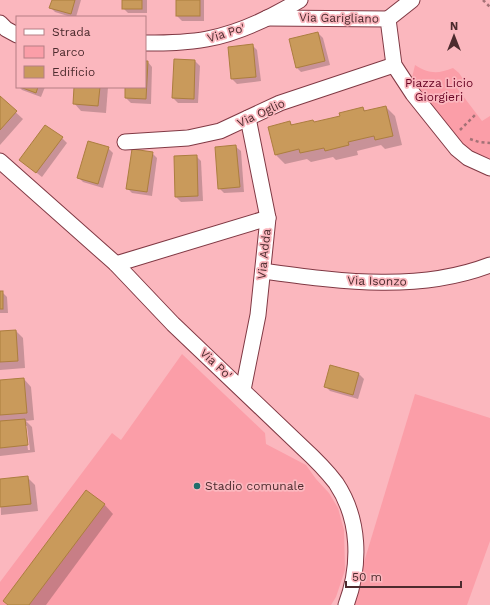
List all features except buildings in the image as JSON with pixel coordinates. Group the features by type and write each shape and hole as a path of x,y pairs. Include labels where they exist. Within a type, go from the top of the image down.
{"street":[{"name":"Via Po'","path":"146,43 178,43 207,39 235,31 267,18 300,0"},
{"path":"388,19 412,0"},
{"name":"Via Garigliano","path":"267,18 388,19 394,65 413,94 457,149 468,158 490,168"},
{"path":"0,23 6,29 16,34"},
{"name":"Via Oglio","path":"125,142 188,138 229,128 276,105 394,65"},
{"name":"Via Adda","path":"243,390 258,315 268,218 248,118"},
{"name":"Via Po'","path":"0,161 116,264 173,324 322,467 334,482 343,497 354,527 356,548 355,572 346,605"},
{"path":"116,264 268,218"},
{"name":"Via Isonzo","path":"263,271 356,282 395,282 429,280 452,276 490,265"}],"path":[{"path":"483,0 490,6"},
{"path":"462,135 457,133 476,114"},
{"path":"466,138 478,142 490,143"}],"green space":[{"name":"Piazza Licio Giorgieri","path":"415,65 425,70 434,72 453,68 459,73 465,82 457,88 482,121 490,116 490,159 469,150 453,137 411,82"},
{"name":"Stadio comunale","path":"182,354 265,433 266,444 306,465 329,493 338,508 344,530 345,570 336,597 331,605 0,605 0,582 112,433 121,440"},
{"path":"415,394 490,418 490,541 467,605 351,605"}],"place":[{"name":"Stadio comunale","path":"197,486"}]}
